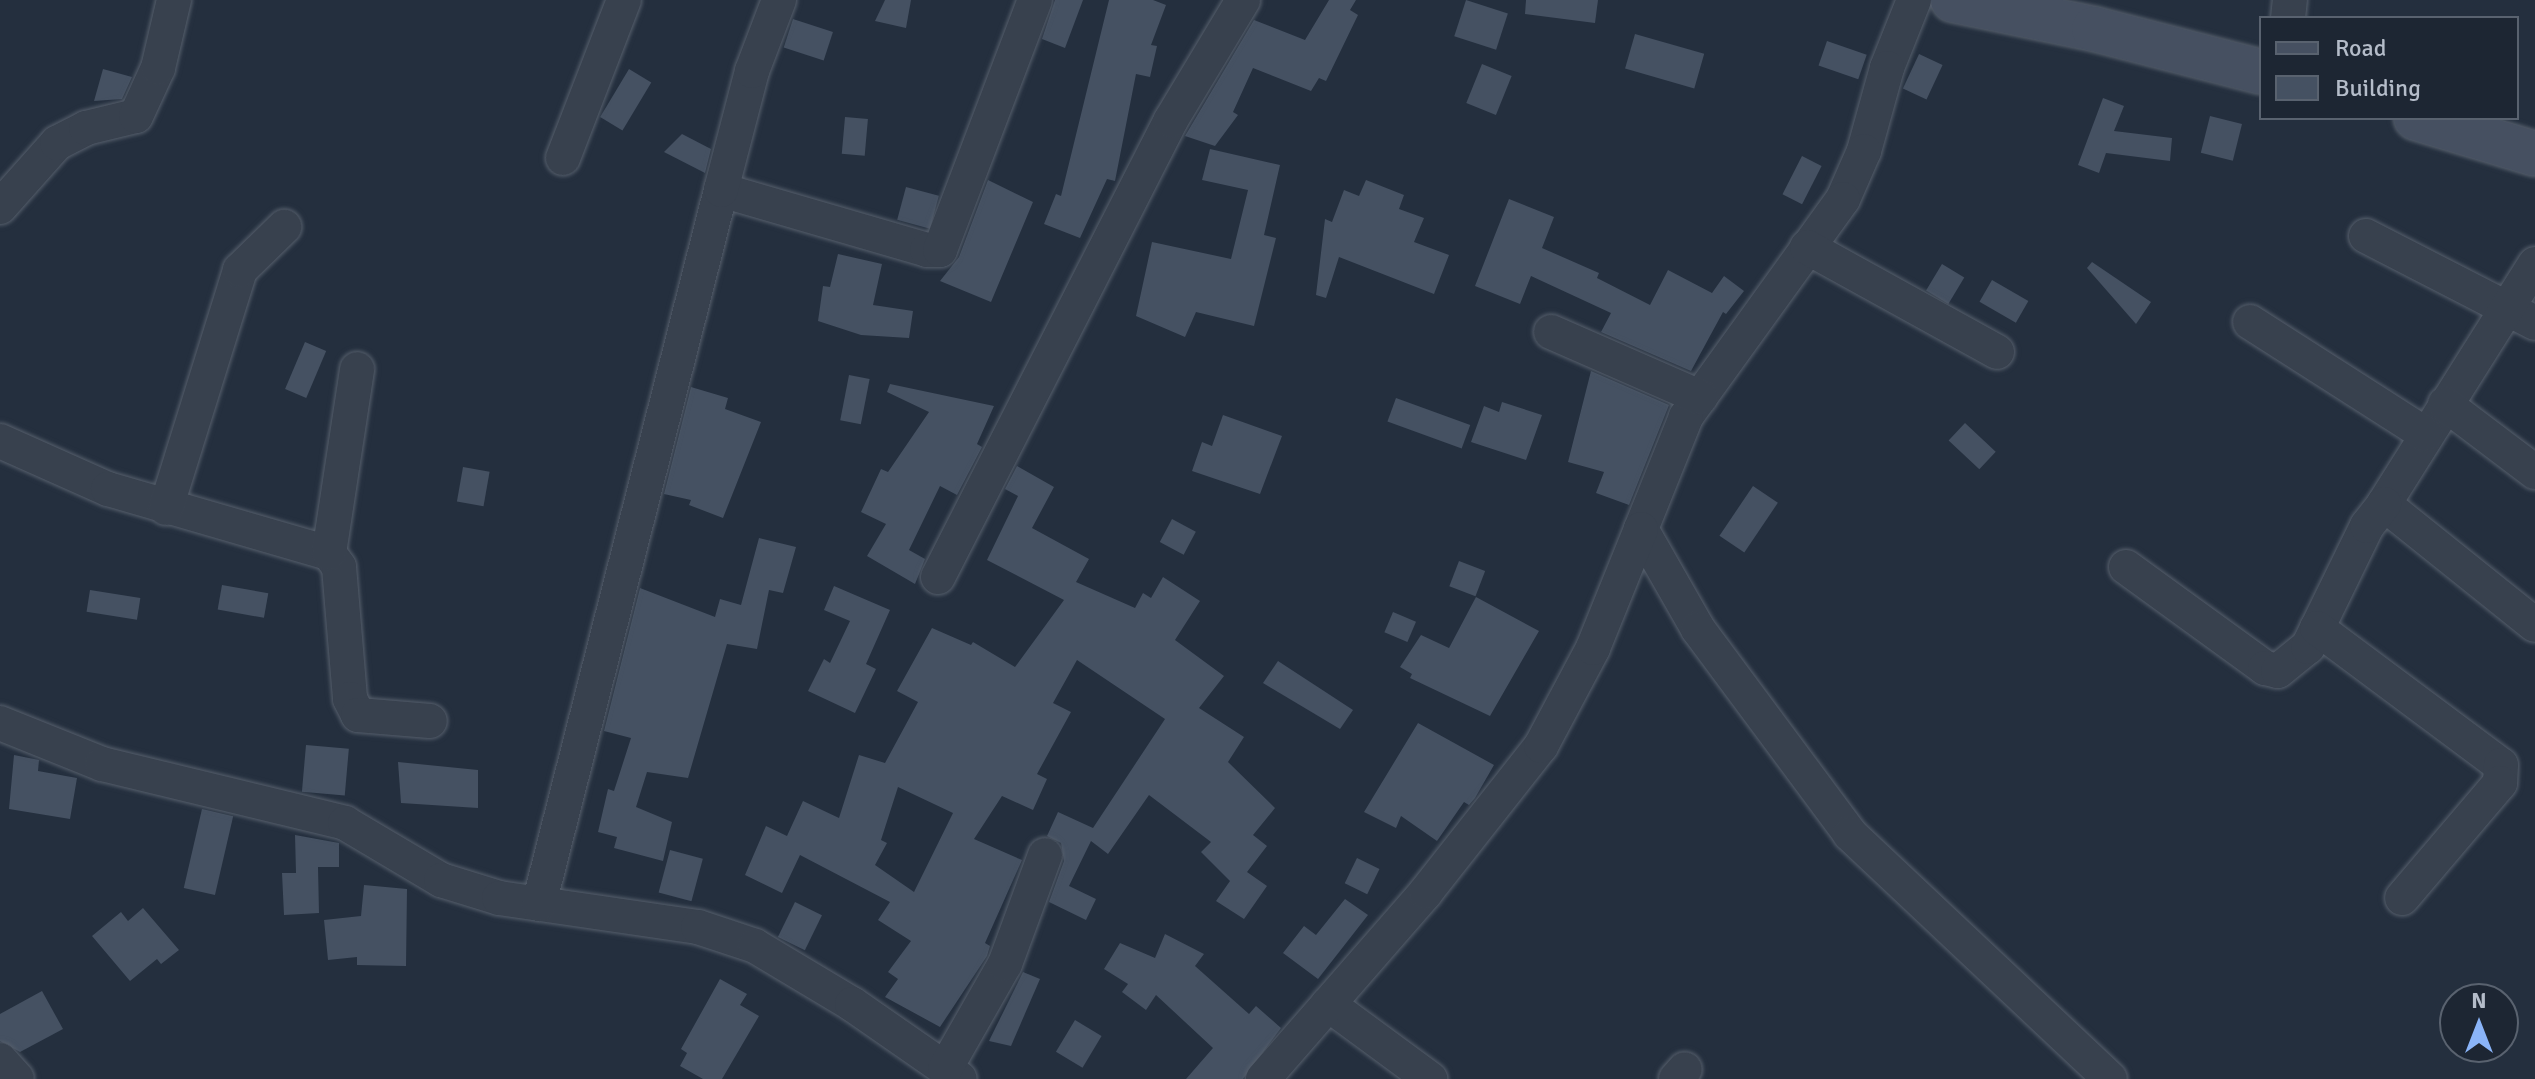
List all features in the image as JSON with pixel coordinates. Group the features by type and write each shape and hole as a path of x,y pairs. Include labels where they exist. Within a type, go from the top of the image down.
{"main road":[{"path":"1953,0 2094,29 2259,71"},
{"path":"2423,120 2535,154"}],"street":[{"path":"0,207 57,143 86,128 136,116 158,68 174,0"},
{"path":"563,158 624,0"},
{"path":"539,904 752,71 779,0"},
{"path":"721,190 927,250 940,250 1035,0"},
{"path":"938,577 1171,120 1243,0"},
{"path":"1263,1079 1541,746 1593,648 1686,417 1854,176 1914,0"},
{"path":"166,508 240,270 284,227"},
{"path":"2366,236 2522,314"},
{"path":"1807,247 1997,352"},
{"path":"2126,567 2265,668 2278,671 2289,665 2308,647 2367,526 2384,504 2425,434 2445,404 2522,314 2535,264"},
{"path":"2250,322 2425,434"},
{"path":"1551,332 1700,397"},
{"path":"329,553 357,369"},
{"path":"2445,404 2535,472"},
{"path":"0,441 166,508 305,542 329,553 339,567 350,699 358,715 430,721"},
{"path":"2384,504 2535,625"},
{"path":"1641,529 1698,629 1850,834 2094,1075"},
{"path":"2317,628 2501,765 2500,783 2402,898"},
{"path":"0,723 102,764 345,823 441,880 539,904 698,927 755,946 953,1074 1005,964 1045,855"},
{"path":"1328,1004 1430,1079"},
{"path":"0,1060 17,1079"}],"building":[{"path":"885,0 911,0 906,28 875,21"},
{"path":"1055,0 1083,0 1065,48 1042,39"},
{"path":"1109,0 1153,0 1166,5 1151,45 1157,46 1150,77 1136,74 1115,181 1107,179 1080,238 1044,224 1056,194 1061,196"},
{"path":"1329,0 1356,0 1350,10 1358,15 1326,81 1319,78 1311,91 1253,68 1233,112 1238,115 1215,146 1185,136 1254,20 1305,40"},
{"path":"1466,0 1508,14 1496,50 1454,36"},
{"path":"1526,0 1598,0 1595,23 1525,14"},
{"path":"793,19 833,32 824,61 784,48"},
{"path":"1635,34 1704,54 1694,88 1625,69"},
{"path":"1827,41 1867,55 1858,79 1819,66"},
{"path":"1919,54 1943,65 1927,99 1903,88"},
{"path":"1482,64 1512,76 1496,115 1466,103"},
{"path":"103,69 132,77 122,99 94,101"},
{"path":"629,69 651,82 622,130 600,117"},
{"path":"2103,98 2124,106 2114,131 2172,138 2170,161 2106,153 2099,173 2078,165"},
{"path":"2210,116 2242,124 2233,161 2201,153"},
{"path":"845,117 868,119 865,156 842,154"},
{"path":"682,134 711,149 705,173 664,152"},
{"path":"1210,149 1280,165 1264,235 1276,238 1254,326 1196,312 1185,337 1136,316 1152,242 1231,259 1248,190 1202,180"},
{"path":"1802,156 1822,166 1802,204 1782,194"},
{"path":"988,180 1033,202 991,302 940,281 959,257"},
{"path":"1366,180 1404,195 1399,209 1424,218 1414,242 1449,255 1434,294 1339,257 1326,298 1316,295 1325,219 1332,222 1344,190 1359,196"},
{"path":"906,187 939,196 930,229 897,220"},
{"path":"1509,199 1554,217 1542,248 1599,273 1597,278 1650,305 1668,270 1712,293 1724,276 1744,291 1726,314 1723,312 1691,371 1601,332 1611,313 1531,276 1520,304 1475,286"},
{"path":"838,254 882,264 873,305 913,311 909,338 861,335 818,321 823,286 830,287"},
{"path":"2092,262 2151,302 2136,324 2087,268"},
{"path":"1942,264 1964,277 1948,304 1926,291"},
{"path":"1992,280 2028,301 2016,323 1980,302"},
{"path":"305,342 326,351 306,398 285,389"},
{"path":"1591,371 1669,405 1629,505 1596,493 1604,472 1568,462"},
{"path":"849,375 870,379 861,424 840,420"},
{"path":"890,384 994,406 977,444 982,447 957,495 940,486 909,550 925,559 915,584 867,556 886,524 861,512 881,469 888,472 929,412 887,392"},
{"path":"691,387 728,398 725,409 761,422 723,518 689,505 691,500 664,494"},
{"path":"1396,398 1470,425 1462,449 1387,421"},
{"path":"1502,402 1542,415 1526,460 1471,442 1484,406 1499,412"},
{"path":"1223,415 1282,436 1260,494 1192,471 1202,442 1212,446"},
{"path":"1965,423 1996,452 1979,469 1949,441"},
{"path":"1017,466 1054,487 1032,528 1089,559 1076,582 1135,608 1143,593 1151,598 1163,577 1200,601 1175,640 1224,676 1199,708 1244,737 1228,762 1275,808 1253,835 1267,846 1247,872 1267,886 1244,919 1216,901 1230,881 1201,852 1211,842 1149,795 1108,854 1091,841 1069,886 1096,899 1086,920 1049,902 1064,861 1061,843 1047,836 1058,812 1093,828 1165,719 1077,660 1053,703 1071,712 1037,774 1047,779 1033,810 1002,796 974,839 1022,860 985,943 990,946 987,956 940,1027 885,997 898,979 888,972 911,941 878,920 890,902 800,855 782,893 745,875 766,826 787,836 803,801 839,818 859,755 885,763 918,702 897,691 932,628 971,645 973,642 1015,667 1064,600 987,560 1018,496 1005,489","holes":["898,787 953,813 914,892 875,865 887,843 881,840"]},
{"path":"463,467 490,472 484,506 457,501"},
{"path":"1753,486 1778,503 1744,553 1719,536"},
{"path":"1172,519 1196,532 1184,555 1160,542"},
{"path":"759,538 796,547 783,593 769,590 757,649 727,644 688,778 647,772 636,807 672,822 663,861 614,848 617,837 598,832 608,789 614,791 631,738 604,731 640,588 715,617 720,599 741,605"},
{"path":"1459,561 1485,571 1475,596 1449,586"},
{"path":"222,585 268,593 264,618 218,610"},
{"path":"834,586 890,610 866,664 876,669 855,713 808,691 824,659 830,663 850,621 824,610"},
{"path":"90,590 140,598 137,620 87,612"},
{"path":"1476,597 1539,631 1490,716 1410,678 1412,674 1400,667 1421,635 1449,648"},
{"path":"1393,612 1416,622 1407,642 1384,632"},
{"path":"1278,661 1353,710 1340,729 1263,683"},
{"path":"1418,723 1494,765 1475,798 1469,805 1464,802 1437,841 1401,816 1396,828 1364,812"},
{"path":"306,745 349,749 345,796 302,792"},
{"path":"14,755 39,760 38,771 77,778 70,819 9,809"},
{"path":"398,762 478,770 478,808 401,803"},
{"path":"202,809 233,816 215,895 184,888"},
{"path":"295,835 339,843 339,867 318,867 319,913 284,915 282,873 296,873"},
{"path":"670,850 703,859 691,901 659,893"},
{"path":"1357,858 1379,869 1367,894 1345,883"},
{"path":"364,885 407,889 406,966 357,965 357,957 328,960 324,920 361,916"},
{"path":"1345,899 1368,915 1318,979 1283,953 1304,926 1316,935"},
{"path":"795,902 822,915 805,950 778,937"},
{"path":"143,908 179,950 161,964 157,959 130,981 92,936 121,912 128,921"},
{"path":"1165,934 1204,954 1195,966 1249,1014 1256,1006 1281,1028 1243,1079 1186,1079 1213,1048 1156,995 1146,1010 1122,992 1128,984 1104,969 1120,943 1155,958"},
{"path":"1023,972 1040,979 1011,1046 989,1041"},
{"path":"720,979 747,994 740,1005 759,1016 722,1079 703,1079 680,1066 687,1053 681,1049"},
{"path":"42,991 63,1029 20,1052 0,1041 0,1014"},
{"path":"1075,1020 1102,1036 1083,1068 1056,1052"}]}
